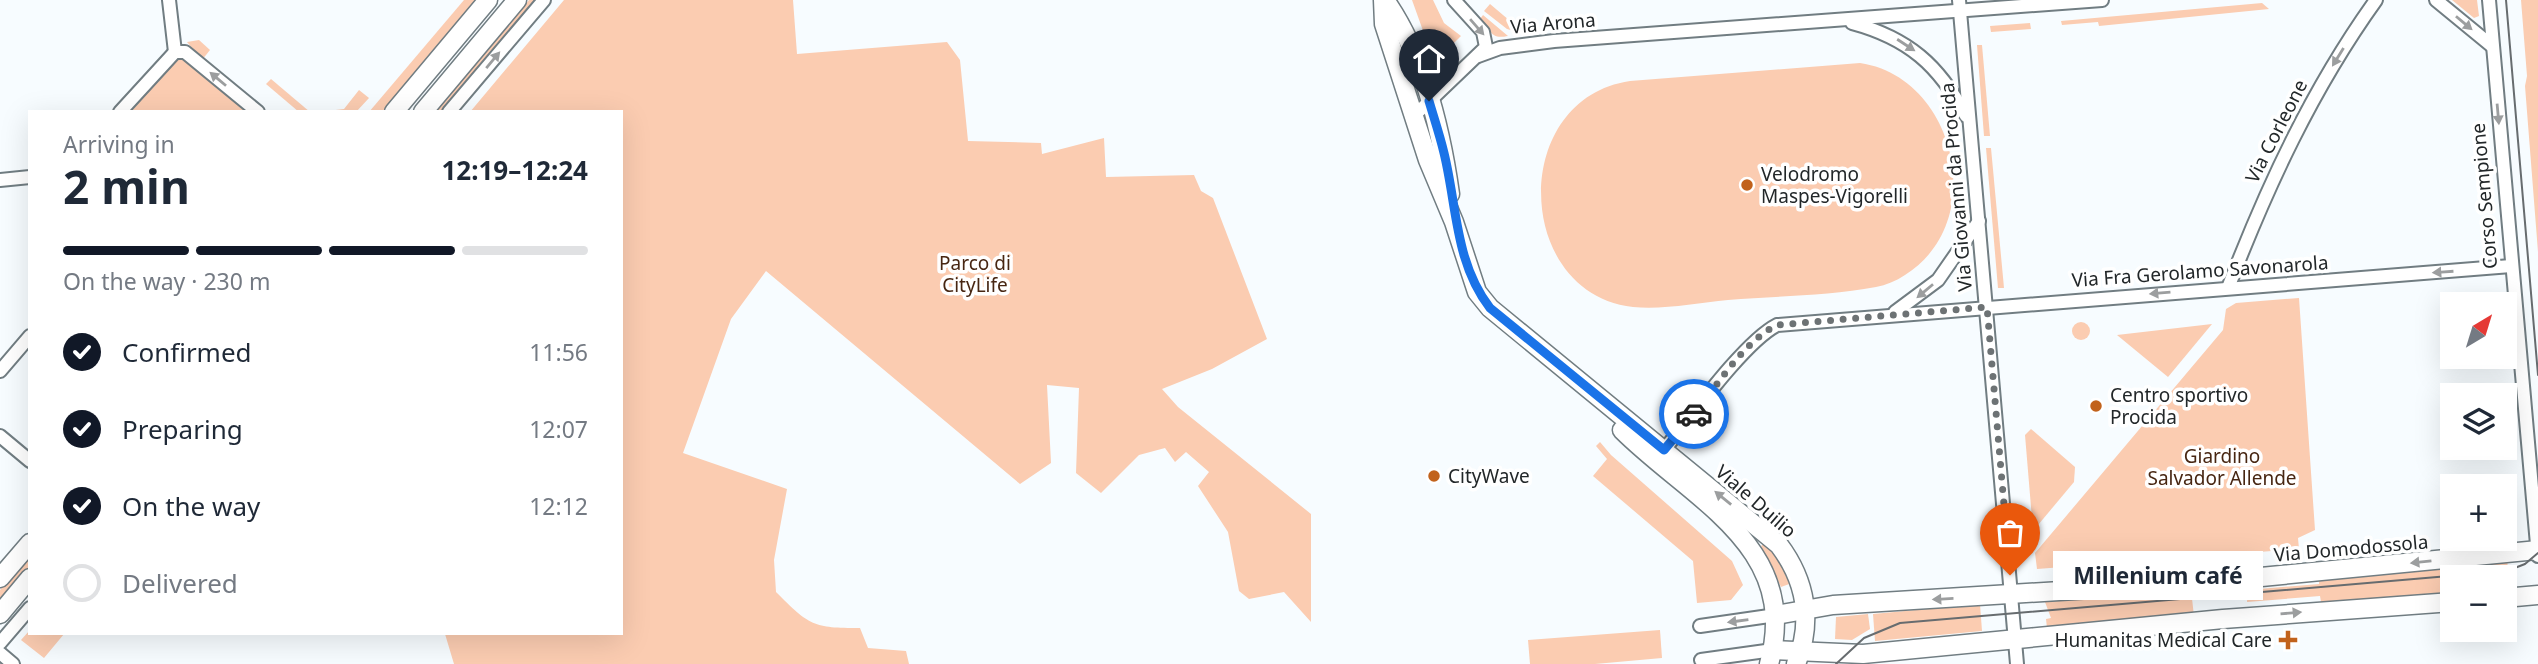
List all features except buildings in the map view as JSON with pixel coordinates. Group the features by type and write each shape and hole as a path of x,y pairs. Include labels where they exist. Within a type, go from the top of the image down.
{"street":[{"path":"169,0 175,52"},
{"path":"396,110 488,0"},
{"path":"410,110 502,0"},
{"path":"425,110 517,0"},
{"path":"451,110 544,0"},
{"name":"Viale Duilio","path":"1384,0 1401,27 1429,101 1445,155 1454,222"},
{"name":"Viale Duilio","path":"1384,0 1384,24 1428,160 1454,222 1477,292 1490,308 1779,545 1797,576 1806,608"},
{"path":"1415,115 1463,66 1486,47 1485,36 1454,0"},
{"name":"Via Arona","path":"1478,56 1500,48 1554,41 1843,20 1959,6 2102,0"},
{"name":"Via Corleone","path":"2228,288 2265,194 2315,94 2376,0"},
{"path":"2436,0 2492,47"},
{"name":"Corso Sempione","path":"2489,0 2538,556"},
{"name":"Via Giovanni da Procida","path":"1959,6 2017,664"},
{"name":"Via Arona","path":"1843,20 1881,30 1926,60 1950,85 1970,122"},
{"path":"122,110 175,52 186,52 256,110"},
{"path":"0,180 28,177"},
{"path":"1892,314 1938,280 1979,221"},
{"name":"Via Fra Gerolamo Savonarola","path":"1664,450 1764,331 1777,325 2511,267"},
{"path":"0,371 28,338"},
{"name":"Viale Duilio","path":"1588,389 1633,441 1745,539 1765,569 1773,591 1776,615 1771,657"},
{"path":"0,436 28,459"},
{"path":"2,573 28,545"},
{"name":"Via Domodossola","path":"1776,615 1833,605 2220,581 2538,550"},
{"path":"0,614 28,580"},
{"path":"2517,597 2538,595"},
{"path":"1701,660 1771,657 1859,659 2223,619 2440,603"},
{"path":"1799,657 1806,608"},
{"path":"0,643 28,610"},
{"path":"1700,626 1776,615"},
{"path":"0,653 13,664"}],"green space":[{"path":"464,0 477,0 384,110 371,110"},
{"path":"529,0 537,0 444,110 436,110"},
{"name":"Parco di CityLife","path":"564,0 793,0 797,54 947,42 960,60 968,141 1041,143 1042,154 1104,138 1106,177 1194,175 1201,191 1213,198 1267,339 1212,369 1162,389 1178,407 1311,514 1311,622 1284,592 1249,599 1239,591 1228,532 1198,486 1209,472 1186,452 1175,462 1165,448 1139,455 1101,493 1076,473 1079,388 1047,385 1051,463 1020,484 766,271 731,319 683,453 787,489 774,560 776,592 813,623 860,628 868,648 906,651 909,664 454,664 445,635 623,635 623,110 472,110"},
{"path":"1412,0 1433,0 1444,23 1461,36 1439,58 1431,53"},
{"path":"2452,0 2477,0 2479,16 2474,18"},
{"path":"2521,0 2538,0 2538,252 2525,86 2527,76"},
{"path":"2262,3 2269,9 2099,26 2098,22 2062,25 2061,21"},
{"path":"1490,4 1516,26 1524,26 1525,34 1507,29 1484,11"},
{"path":"1483,15 1508,36 1494,35 1480,19"},
{"path":"2030,23 2031,29 1991,32 1990,26"},
{"path":"199,40 210,50 202,60 187,42"},
{"path":"1977,45 1982,45 1990,136 1984,136"},
{"path":"184,59 244,110 133,110 173,60"},
{"name":"Velodromo Maspes-Vigorelli","path":"1860,63 1893,74 1919,95 1939,122 1950,154 1953,188 1947,221 1931,251 1905,275 1883,285 1858,290 1644,308 1594,294 1565,269 1548,235 1541,196 1546,157 1562,122 1590,95 1630,81"},
{"path":"271,79 308,110 297,110 266,84"},
{"path":"359,90 369,98 358,110 336,110 344,109"},
{"path":"1986,148 1991,148 2004,288 1998,288"},
{"name":"Giardino Salvador Allende","path":"2299,298 2315,530 2298,538 2299,549 2037,569 2035,553 2223,330 2226,309 2236,303"},
{"path":"2081,322 2087,325 2090,331 2087,337 2081,340 2075,337 2072,331 2075,325"},
{"path":"2212,324 2168,377 2117,335"},
{"path":"2031,429 2075,467 2074,482 2033,531 2025,435"},
{"path":"1600,442 1611,455 1732,561 1743,585 1731,600 1697,603 1693,561 1593,476 1607,459 1596,446"},
{"path":"1765,543 1778,556 1792,583 1781,587 1761,546"},
{"path":"28,557 28,568 0,601 0,590"},
{"path":"2507,559 2508,565 2441,565"},
{"path":"2440,565 2440,594 2321,602 2320,596 2247,602 2248,590 2319,584 2319,576"},
{"path":"2191,590 2194,616 2047,628 2046,619 2051,618 2045,602"},
{"path":"1980,604 1982,631 1875,641 1873,614"},
{"path":"1868,614 1870,629 1852,640 1835,639 1836,617"},
{"path":"1660,630 1662,658 1595,664 1530,664 1528,640"},
{"path":"28,632 28,635 63,635 44,658 21,640"}],"tram line":[{"path":"2506,0 2538,375"},
{"path":"1836,664 1864,638 1900,623 2507,571 2525,564 2538,553"}],"way so far":[{"path":"1694,414 1747,349 1764,331 1777,325 1987,307 2010,575"}],"place":[{"name":"Velodromo Maspes-Vigorelli","path":"1747,185"},
{"name":"Centro sportivo Procida","path":"2096,406"},
{"name":"CityWave","path":"1434,476"},
{"name":"Millenium café","path":"2010,575"},
{"name":"Humanitas Medical Care","path":"2288,640"}],"route":[{"path":"1429,101 1445,155 1454,222 1477,292 1490,308 1664,450 1694,414"}]}
